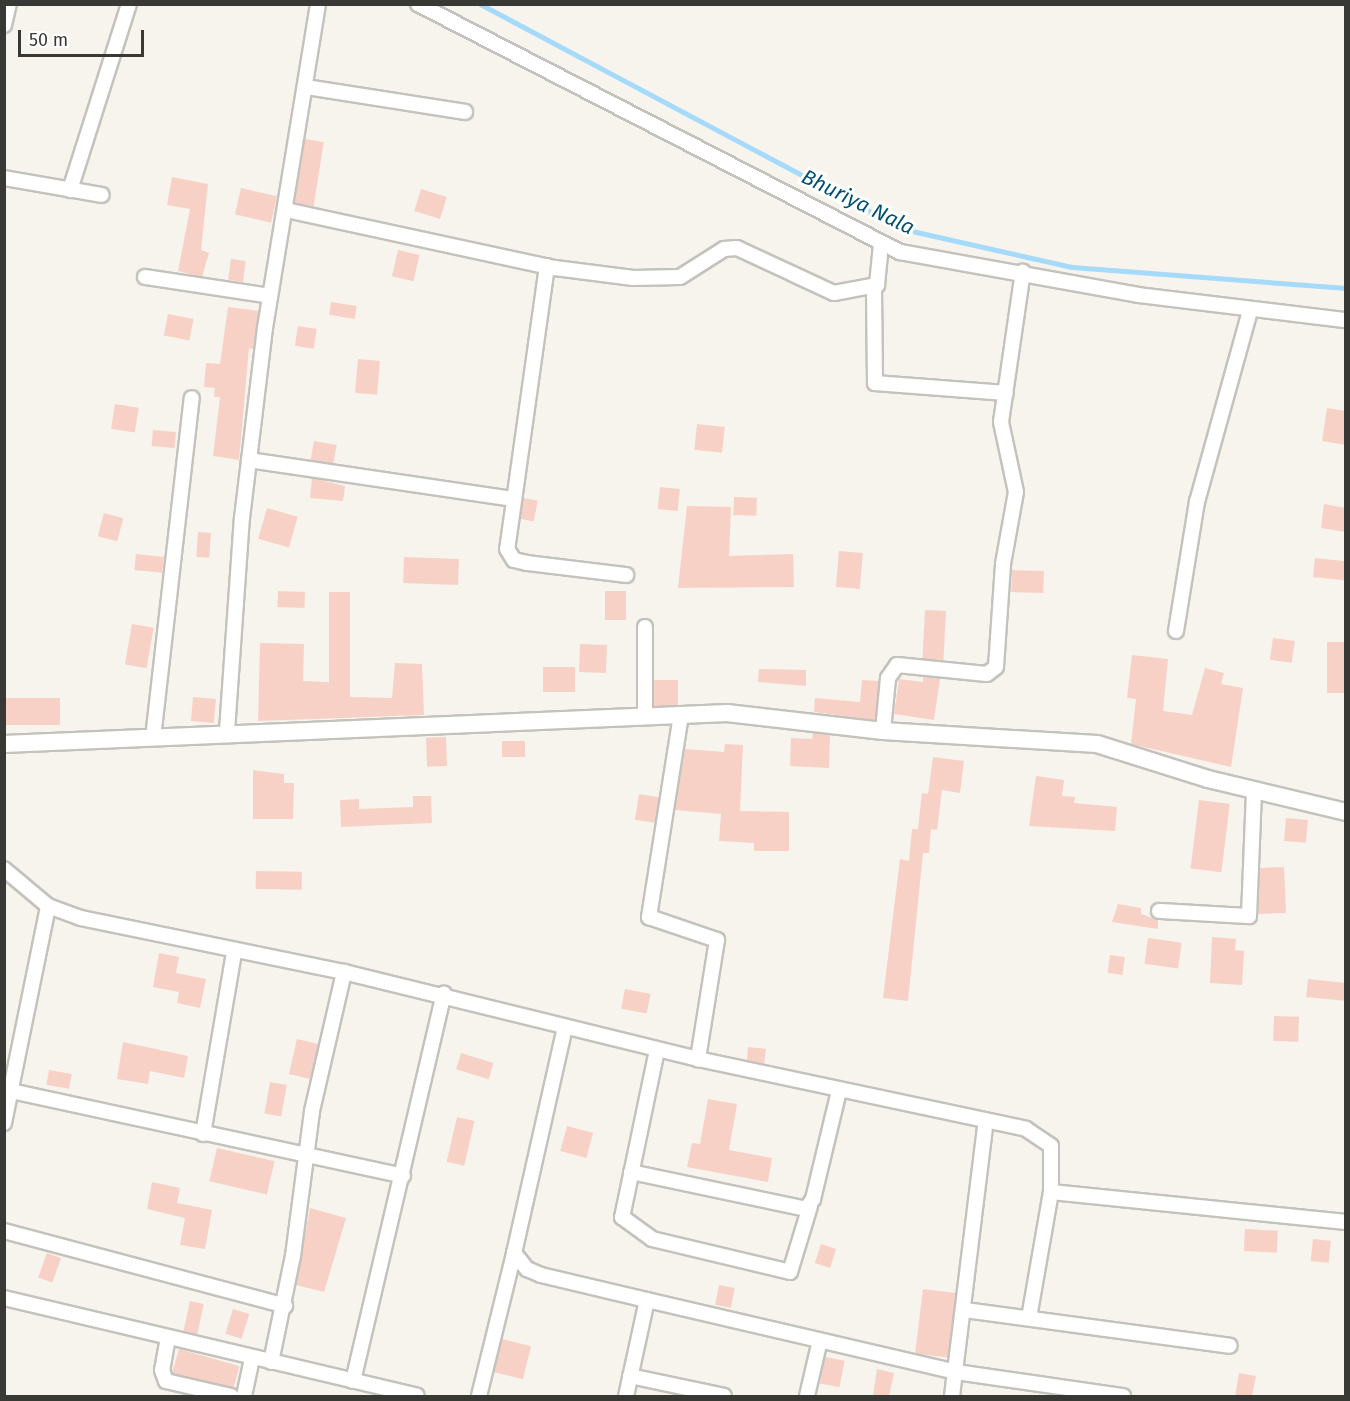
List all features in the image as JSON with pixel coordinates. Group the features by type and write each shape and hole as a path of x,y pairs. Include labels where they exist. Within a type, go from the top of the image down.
{"street":[{"path":"4,25 9,4"},
{"path":"70,190 129,4"},
{"path":"227,731 249,460 270,296 286,210 318,4"},
{"path":"418,4 881,244 934,260 1023,272 1250,311 1346,320"},
{"path":"306,87 465,112"},
{"path":"4,178 102,195"},
{"path":"286,210 547,266 663,279 687,274 732,248 834,293 874,288"},
{"path":"881,244 880,281 874,288 875,383 1006,393"},
{"path":"547,266 512,499 507,549 514,560 626,575"},
{"path":"883,731 888,678 897,665 987,674 996,667 1003,564 1016,492 1001,434 1023,272"},
{"path":"145,277 270,296"},
{"path":"1176,631 1197,502 1250,311"},
{"path":"153,738 192,398"},
{"path":"249,460 512,499"},
{"path":"645,627 645,717"},
{"path":"4,744 153,738 227,731 456,729 681,715 747,714 883,731 1097,744 1254,791 1346,812"},
{"path":"681,715 649,917 717,940 698,1059"},
{"path":"1159,911 1249,916 1254,791"},
{"path":"4,869 48,906 81,918 234,952 344,972 444,994 657,1050 838,1091 986,1121 1047,1139 1054,1154 1029,1318"},
{"path":"4,1123 48,906"},
{"path":"203,1134 234,952"},
{"path":"271,1362 285,1306 305,1154 344,972"},
{"path":"353,1381 444,994"},
{"path":"479,1396 566,1027"},
{"path":"657,1050 622,1217 652,1239 790,1272 810,1206 838,1091"},
{"path":"11,1091 403,1176"},
{"path":"952,1396 965,1310 986,1121"},
{"path":"632,1172 792,1210 810,1206"},
{"path":"1050,1192 1346,1222"},
{"path":"4,1231 285,1306"},
{"path":"514,1253 527,1269 541,1275 647,1300 956,1372 1123,1396"},
{"path":"4,1298 417,1396"},
{"path":"626,1396 647,1300"},
{"path":"965,1310 1230,1346"},
{"path":"168,1337 162,1370 166,1381 231,1396"},
{"path":"807,1396 820,1340"},
{"path":"244,1396 252,1358"},
{"path":"630,1376 724,1396"}],"building":[{"path":"305,139 324,142 314,206 295,203"},
{"path":"172,177 208,184 201,250 209,253 202,277 178,271 190,209 167,205"},
{"path":"241,188 277,196 271,223 235,214"},
{"path":"421,189 447,197 440,219 414,211"},
{"path":"398,250 419,255 413,281 392,276"},
{"path":"231,259 246,261 243,282 228,280"},
{"path":"331,302 357,306 355,319 329,315"},
{"path":"228,307 259,311 253,349 249,348 239,460 213,456 220,397 214,397 215,388 204,387 206,363 220,364"},
{"path":"168,314 194,319 189,341 164,336"},
{"path":"298,326 317,329 314,349 295,346"},
{"path":"358,359 380,361 377,395 355,393"},
{"path":"115,404 139,408 135,432 111,429"},
{"path":"1327,408 1346,411 1346,445 1322,441"},
{"path":"697,424 725,427 722,453 694,450"},
{"path":"153,430 176,432 175,448 152,446"},
{"path":"314,441 337,445 333,464 311,460"},
{"path":"312,478 345,486 343,501 310,498"},
{"path":"660,487 680,489 678,511 658,509"},
{"path":"734,497 757,498 756,516 733,515"},
{"path":"523,498 538,501 534,521 519,519"},
{"path":"1324,504 1346,508 1346,532 1321,528"},
{"path":"687,506 731,507 729,556 793,554 794,587 678,588"},
{"path":"267,508 298,517 289,548 258,539"},
{"path":"104,513 123,518 117,541 98,536"},
{"path":"198,532 211,533 209,558 196,557"},
{"path":"839,551 863,553 860,589 836,587"},
{"path":"136,554 164,557 162,573 134,570"},
{"path":"404,557 459,559 458,585 403,583"},
{"path":"1315,558 1346,561 1344,580 1313,577"},
{"path":"1012,570 1044,571 1043,593 1011,592"},
{"path":"278,591 305,592 304,608 277,607"},
{"path":"605,591 626,591 626,620 605,620"},
{"path":"329,592 350,592 350,697 392,698 395,663 422,664 424,715 258,721 260,643 304,644 303,681 329,682"},
{"path":"925,610 946,611 943,660 922,659"},
{"path":"132,624 154,628 147,668 125,664"},
{"path":"1273,638 1295,641 1292,663 1270,660"},
{"path":"1327,642 1346,642 1346,693 1327,693"},
{"path":"580,644 607,645 606,673 579,672"},
{"path":"1132,655 1168,659 1163,711 1192,715 1205,668 1224,673 1221,684 1243,688 1231,767 1131,744 1136,699 1127,698"},
{"path":"543,667 575,667 575,692 543,692"},
{"path":"759,669 806,670 806,686 758,682"},
{"path":"923,677 940,678 934,720 894,714 899,679 923,682"},
{"path":"654,680 678,680 678,706 654,706"},
{"path":"862,680 879,681 875,720 814,712 815,698 860,702"},
{"path":"193,697 216,699 214,723 191,721"},
{"path":"4,698 60,698 60,725 4,725"},
{"path":"813,733 830,735 829,768 790,766 791,738 812,739"},
{"path":"446,737 447,766 427,767 426,738"},
{"path":"502,741 525,741 525,757 502,757"},
{"path":"725,744 743,745 740,811 789,812 789,851 754,851 754,843 719,841 721,814 675,810 685,749 724,752"},
{"path":"933,757 964,761 960,793 942,790 937,830 931,829 929,853 923,853 908,1001 883,998 900,859 909,861 912,829 918,829 922,793 928,794"},
{"path":"253,770 284,774 284,783 294,783 293,819 253,819"},
{"path":"1036,776 1064,780 1062,796 1075,797 1074,803 1117,807 1115,831 1029,826"},
{"path":"639,794 659,797 655,823 635,820"},
{"path":"413,796 431,796 432,823 341,827 340,800 359,799 359,809 413,807"},
{"path":"1199,800 1230,804 1221,872 1191,868"},
{"path":"1286,818 1308,820 1306,843 1284,841"},
{"path":"1284,867 1286,913 1258,914 1260,868"},
{"path":"256,871 302,872 302,890 256,889"},
{"path":"1118,904 1141,908 1141,914 1158,920 1158,929 1112,922"},
{"path":"1212,937 1236,939 1235,950 1244,951 1242,985 1210,983"},
{"path":"1148,938 1182,943 1178,968 1144,964"},
{"path":"159,953 179,957 176,973 206,979 200,1008 177,1003 179,992 153,987"},
{"path":"1110,955 1125,957 1122,975 1107,973"},
{"path":"1308,979 1346,983 1344,1001 1306,997"},
{"path":"625,989 651,994 647,1014 621,1009"},
{"path":"1274,1016 1299,1017 1298,1042 1273,1041"},
{"path":"297,1039 318,1044 310,1079 289,1074"},
{"path":"123,1042 188,1056 184,1078 150,1071 148,1084 117,1079"},
{"path":"748,1047 766,1049 764,1064 747,1060"},
{"path":"461,1053 494,1063 489,1079 456,1069"},
{"path":"49,1070 72,1074 69,1089 46,1085"},
{"path":"270,1082 287,1085 281,1116 264,1114"},
{"path":"708,1099 737,1104 729,1150 772,1158 768,1182 687,1167 692,1143 700,1144"},
{"path":"457,1117 475,1121 464,1166 447,1162"},
{"path":"567,1126 593,1133 586,1158 560,1151"},
{"path":"217,1148 274,1161 267,1194 209,1181"},
{"path":"152,1182 180,1188 177,1203 212,1210 205,1249 180,1245 185,1218 147,1209"},
{"path":"310,1208 346,1218 324,1292 296,1285"},
{"path":"1245,1229 1278,1231 1277,1253 1244,1251"},
{"path":"1313,1239 1331,1241 1329,1263 1311,1261"},
{"path":"821,1244 836,1249 830,1268 815,1263"},
{"path":"47,1253 61,1258 52,1283 38,1277"},
{"path":"719,1285 735,1288 731,1308 715,1305"},
{"path":"923,1289 956,1293 948,1358 915,1354"},
{"path":"190,1301 204,1304 197,1334 184,1331"},
{"path":"233,1309 249,1314 242,1339 225,1334"},
{"path":"502,1339 531,1346 523,1379 494,1372"},
{"path":"179,1349 240,1366 233,1390 172,1373"},
{"path":"825,1357 845,1361 839,1387 820,1384"},
{"path":"877,1369 894,1373 889,1396 873,1396"},
{"path":"1239,1373 1256,1376 1252,1396 1235,1396"}],"waterway":[{"name":"Bhuriya Nala","path":"480,4 903,229 1072,267 1346,288"}]}
